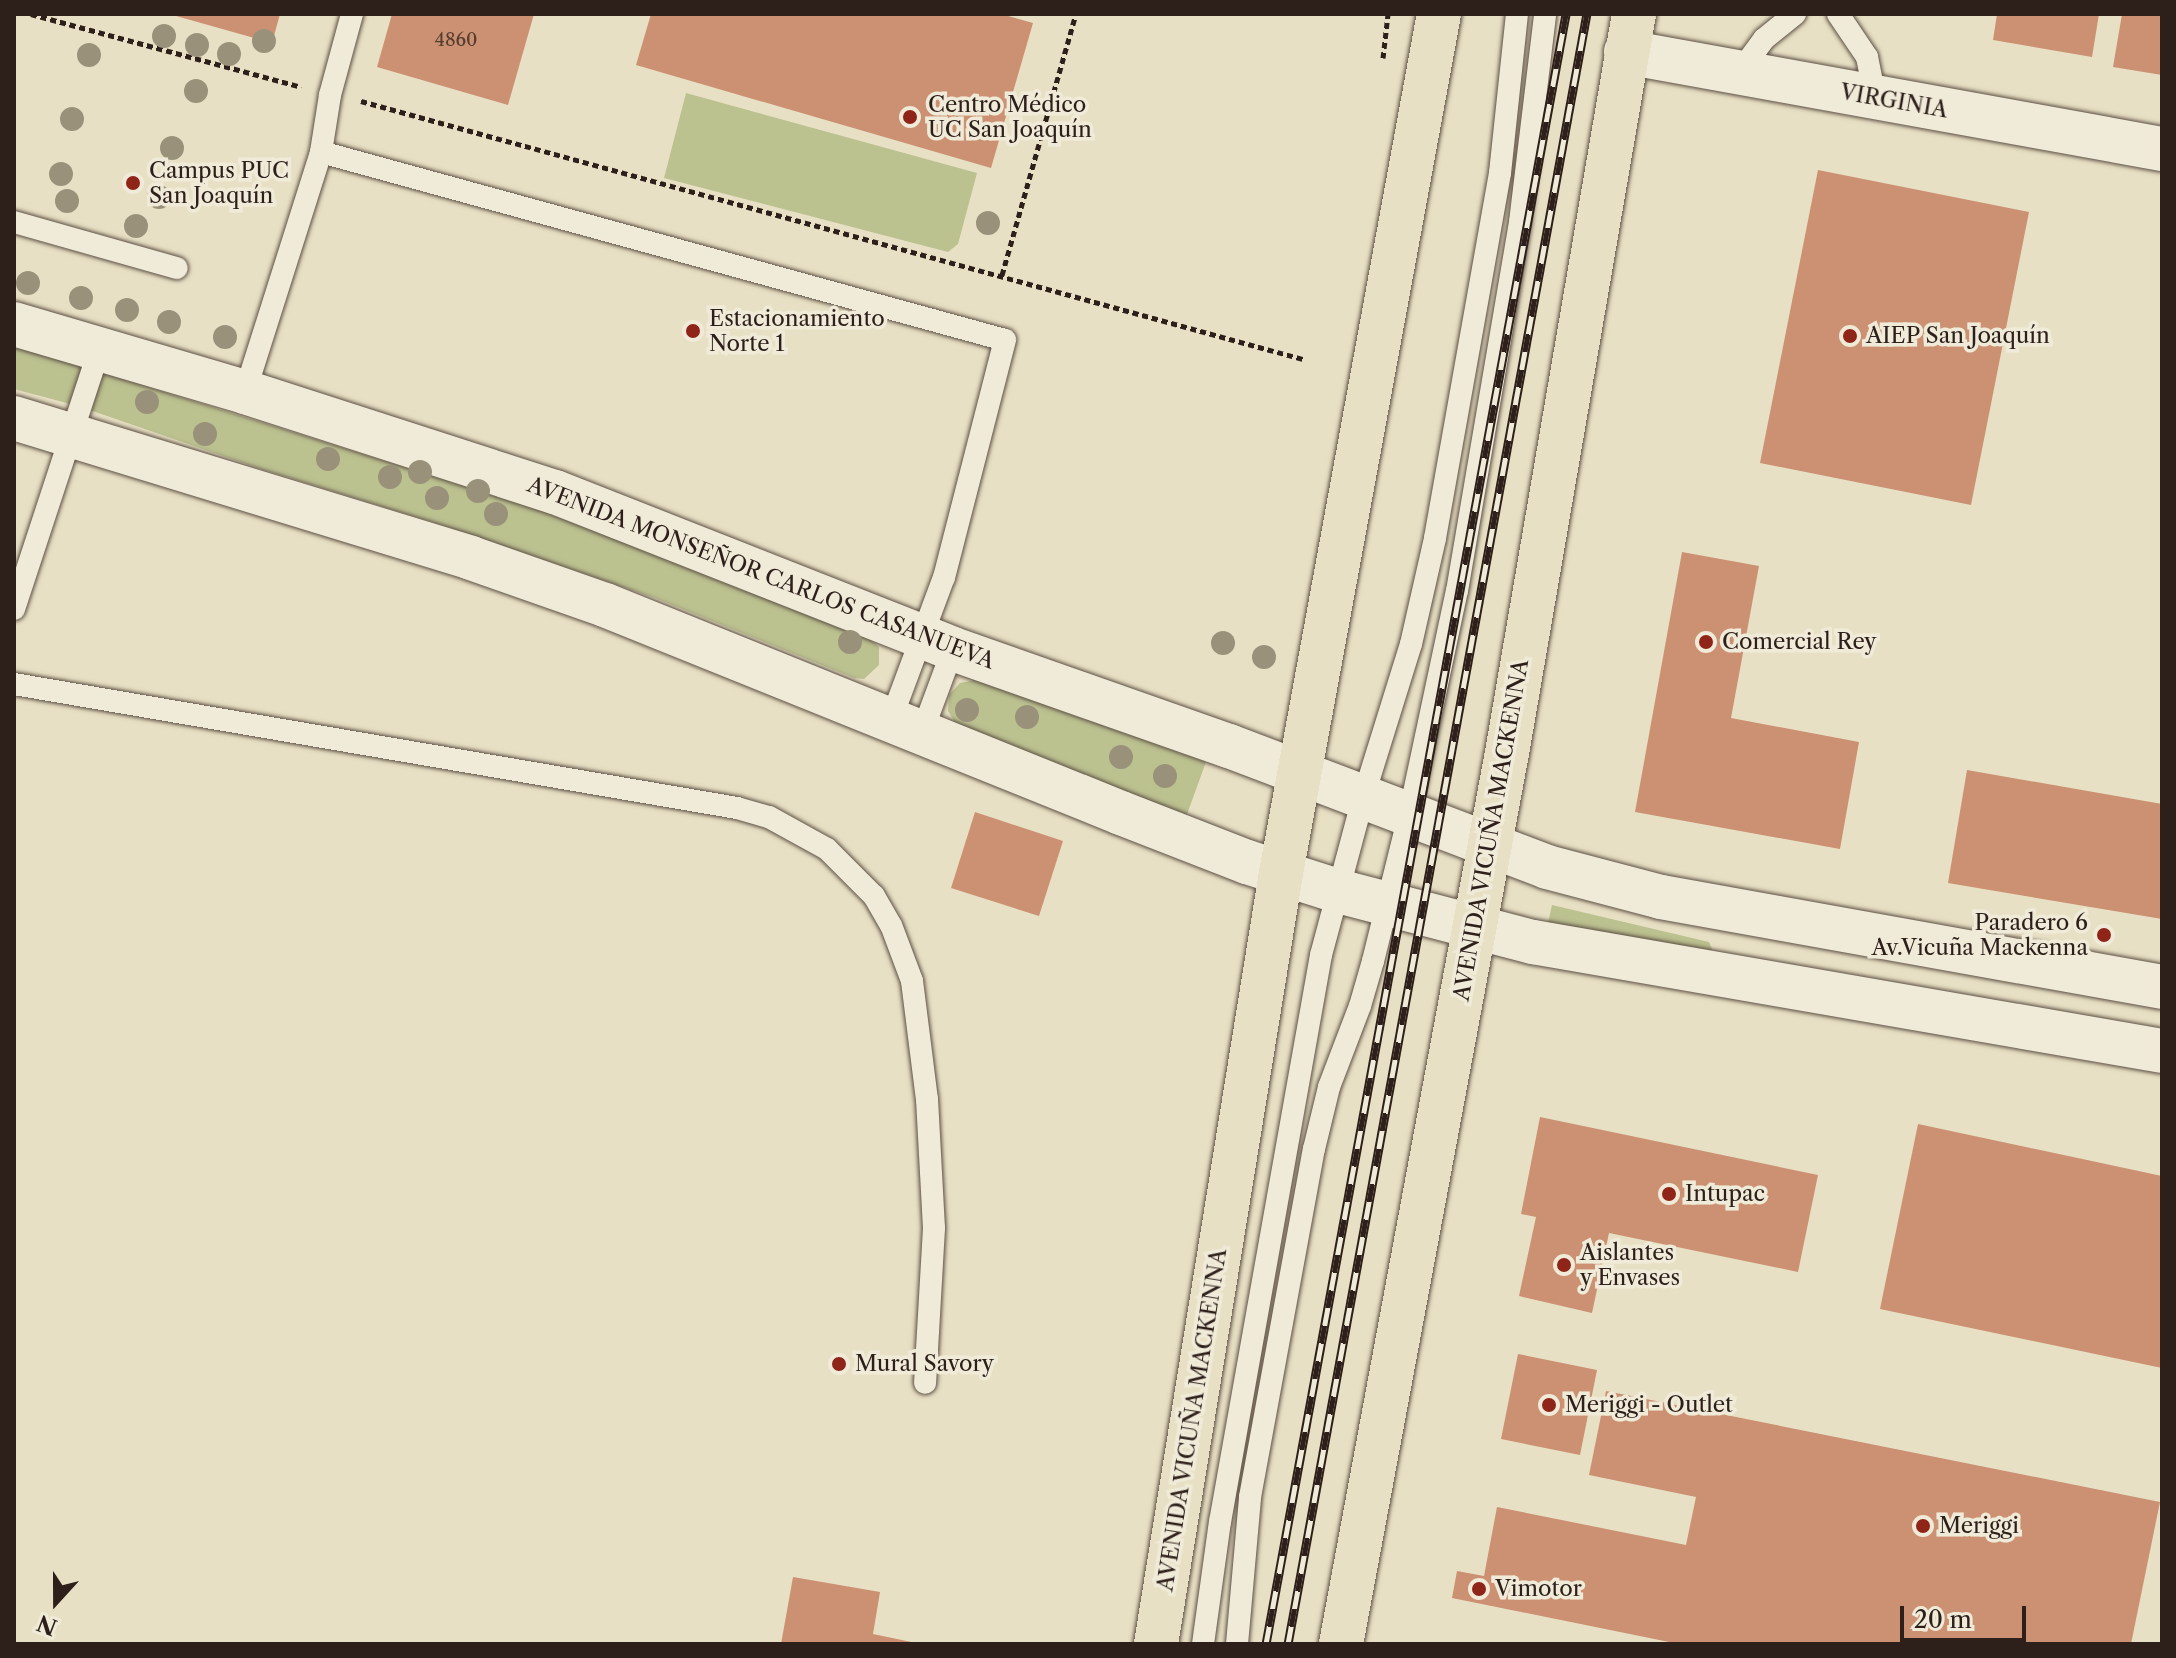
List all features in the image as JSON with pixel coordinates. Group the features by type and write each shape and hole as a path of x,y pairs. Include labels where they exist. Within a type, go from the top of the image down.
{"main road":[{"name":"AVENIDA VICUÑA MACKENNA","path":"1156,1644 1281,873 1439,14"},
{"name":"AVENIDA VICUÑA MACKENNA","path":"1341,1644 1489,846 1630,33"},
{"name":"VIRGINIA","path":"1630,33 1739,73 2162,149"},
{"name":"AVENIDA MONSEÑOR CARLOS CASANUEVA","path":"14,324 245,392 612,512 938,643 1299,773 1547,867 1661,897 2162,987"},
{"path":"14,418 471,558 605,605 906,729 1281,873 1338,891 1533,942 2162,1051"}],"lane":[{"path":"245,392 321,152 330,95 352,14"},
{"path":"1203,1644 1220,1522 1305,1038 1338,891 1411,644 1435,538 1493,216 1517,14"},
{"path":"1237,1644 1250,1497 1314,1149 1329,1087 1360,1006 1387,903 1409,816 1457,591 1520,222 1545,14"},
{"path":"1739,73 1764,39 1795,14"},
{"path":"1838,14 1867,57 1875,97"},
{"path":"321,152 1005,340 944,577 938,643 906,729"},
{"path":"14,222 177,268"},
{"path":"14,609 100,348"},
{"path":"906,729 938,643"},
{"path":"14,684 737,808 789,826 827,849 874,896 897,938 912,981 927,1099 934,1228 925,1383"}],"path":[{"path":"31,14 330,95"},
{"path":"1002,275 1076,14"},
{"path":"354,99 1303,359"}],"green space":[{"path":"686,93 977,173 958,244 948,252 664,178"},
{"path":"14,345 519,503 698,568 871,640 879,647 879,665 864,679 854,678 655,598 78,406 14,389"},
{"path":"975,680 1206,762 1186,817 956,724 948,711 949,695 960,683"},
{"path":"1552,905 1709,942 1713,951 1548,923"}],"building":[{"path":"169,14 280,14 272,43"},
{"path":"392,14 534,14 508,105 377,67"},
{"name":"Centro Médico UC San Joaquín","path":"651,14 1001,14 1033,23 991,168 636,65"},
{"path":"1997,14 2099,14 2092,57 1993,40"},
{"path":"2122,14 2162,14 2162,75 2113,67"},
{"path":"1818,170 2029,212 1971,505 1760,463"},
{"name":"Comercial Rey","path":"1682,552 1759,566 1731,718 1859,742 1840,849 1635,812"},
{"path":"1967,770 2162,804 2162,919 1948,883"},
{"path":"975,812 1063,841 1039,916 951,888"},
{"name":"Intupac","path":"1540,1117 1818,1175 1798,1272 1609,1233 1592,1313 1519,1296 1536,1217 1521,1214"},
{"path":"1918,1124 2162,1176 2162,1368 1880,1309"},
{"name":"Meriggi - Outlet","path":"1518,1354 1597,1370 1580,1455 1501,1439"},
{"name":"Meriggi","path":"1606,1391 2160,1502 2131,1644 1679,1644 1452,1598 1457,1571 1484,1576 1497,1507 1686,1545 1696,1497 1589,1475"},
{"path":"793,1577 880,1592 873,1634 921,1644 781,1644"}],"railway":[{"path":"1266,1644 1566,14"},
{"path":"1288,1644 1587,14"}],"place":[{"name":"Centro Médico UC San Joaquín","path":"910,117"},
{"name":"Campus PUC San Joaquín","path":"133,183"},
{"name":"Estacionamiento Norte 1","path":"693,331"},
{"name":"AIEP San Joaquín","path":"1850,336"},
{"name":"Comercial Rey","path":"1706,642"},
{"name":"Paradero 6 Av.Vicuña Mackenna","path":"2104,935"},
{"name":"Intupac","path":"1669,1194"},
{"name":"Aislantes y Envases","path":"1564,1265"},
{"name":"Mural Savory","path":"839,1364"},
{"name":"Meriggi - Outlet","path":"1549,1405"},
{"name":"Meriggi","path":"1923,1526"},
{"name":"Vimotor","path":"1479,1589"}]}
